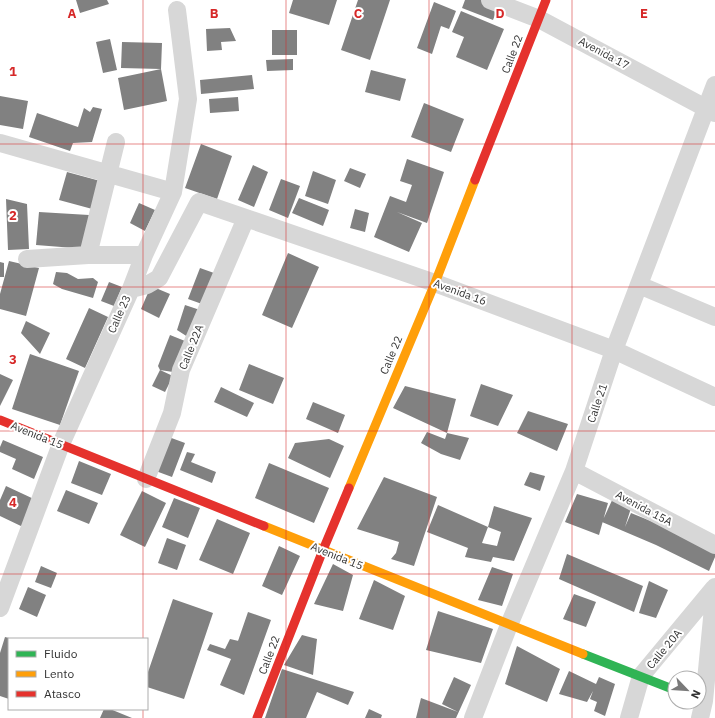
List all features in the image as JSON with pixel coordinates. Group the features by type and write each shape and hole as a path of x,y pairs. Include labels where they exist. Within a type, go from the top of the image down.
{"street":[{"name":"Avenida 17","path":"490,0 539,19 711,111"},
{"name":"Calle 22","path":"257,718 323,550 434,283 546,0"},
{"name":"Calle 23","path":"0,608 61,444 173,192 188,98 176,10"},
{"name":"Calle 21","path":"473,718 509,625 574,471 614,350 638,285 711,111 715,85"},
{"path":"88,255 116,142"},
{"path":"0,143 173,192"},
{"name":"Avenida 16","path":"131,289 147,285 159,278 199,202 434,283 614,350 715,397"},
{"name":"Calle 22A","path":"146,480 172,413 180,370 246,218"},
{"path":"27,259 88,255 144,255"},
{"path":"638,285 715,317"},
{"name":"Avenida 15","path":"0,420 146,480 667,687"},
{"name":"Avenida 15A","path":"574,471 715,545"},
{"path":"707,674 715,588"},
{"name":"Calle 20A","path":"629,718 641,676 715,588"}],"building":[{"path":"76,0 107,0 109,4 80,13"},
{"path":"293,0 337,0 329,25 289,13"},
{"path":"358,0 390,0 370,60 341,50"},
{"path":"465,0 496,0 500,2 493,20 462,8"},
{"path":"434,2 456,11 449,29 441,26 432,54 417,48"},
{"path":"461,11 504,29 487,70 456,57 464,37 452,32"},
{"path":"230,28 236,41 221,42 222,50 207,51 206,29"},
{"path":"272,30 297,30 297,55 272,55"},
{"path":"110,39 117,70 103,73 96,42"},
{"path":"122,42 162,43 161,69 121,68"},
{"path":"293,59 293,70 267,71 266,60"},
{"path":"161,69 167,101 124,110 118,78"},
{"path":"371,70 406,79 400,101 365,92"},
{"path":"252,75 254,89 201,94 200,80"},
{"path":"0,96 28,101 23,129 0,125"},
{"path":"238,97 239,111 210,113 209,99"},
{"path":"424,103 464,119 451,152 411,137"},
{"path":"93,107 102,109 92,142 73,143 70,151 29,137 37,113 78,127 84,108 90,112"},
{"path":"201,144 232,156 217,199 185,188"},
{"path":"407,159 444,172 427,223 397,212 422,223 409,252 374,237 390,196 406,202 412,185 400,181"},
{"path":"253,165 268,172 254,207 238,200"},
{"path":"350,168 366,174 360,188 344,181"},
{"path":"313,171 336,180 328,204 305,196"},
{"path":"67,172 104,182 96,210 59,200"},
{"path":"281,179 300,186 288,218 269,210"},
{"path":"299,198 329,210 323,226 292,213"},
{"path":"6,199 27,204 29,249 8,250"},
{"path":"139,203 155,210 145,231 130,223"},
{"path":"355,209 369,213 365,232 350,228"},
{"path":"39,212 89,215 87,249 36,245"},
{"path":"288,253 319,267 292,328 262,315"},
{"path":"9,261 39,268 26,316 0,309 0,294"},
{"path":"0,262 4,263 4,277 0,277"},
{"path":"200,268 214,273 202,304 188,299"},
{"path":"56,272 67,273 78,279 93,278 98,282 93,298 62,289 53,284"},
{"path":"109,282 122,287 114,306 101,301"},
{"path":"151,286 170,294 159,318 141,309"},
{"path":"185,305 200,310 191,339 177,330"},
{"path":"89,308 108,317 85,368 66,359"},
{"path":"26,321 50,333 40,354 21,333"},
{"path":"170,335 185,341 173,372 160,370 158,366"},
{"path":"30,354 79,371 60,425 12,409"},
{"path":"249,364 284,378 273,404 239,390"},
{"path":"160,370 173,376 165,392 152,386"},
{"path":"0,374 13,380 0,406"},
{"path":"481,384 513,395 498,426 470,416"},
{"path":"405,386 456,399 447,433 393,408"},
{"path":"221,387 254,403 247,417 214,402"},
{"path":"313,402 345,415 338,433 306,419"},
{"path":"528,411 568,424 557,451 517,433"},
{"path":"427,432 445,439 447,433 469,438 460,460 441,454 421,443"},
{"path":"166,436 185,443 172,477 153,470"},
{"path":"329,439 344,446 330,478 288,458 295,443"},
{"path":"3,440 43,457 34,479 12,469 16,459 0,452 0,447"},
{"path":"187,452 195,454 191,462 216,472 212,483 180,470"},
{"path":"79,461 111,474 102,495 71,483"},
{"path":"269,463 329,488 314,523 255,498"},
{"path":"530,472 545,476 540,491 524,485"},
{"path":"384,477 437,497 414,566 391,559 396,553 399,542 357,529"},
{"path":"6,486 36,500 23,527 0,516 0,500"},
{"path":"66,490 98,503 89,524 57,511"},
{"path":"142,491 166,503 145,547 120,535"},
{"path":"577,494 608,503 599,535 565,522"},
{"path":"614,496 632,505 625,527 631,513 663,526 715,551 715,557 709,571 656,545 602,522"},
{"path":"174,498 200,508 188,538 162,527"},
{"path":"438,505 488,527 494,506 532,518 514,561 493,557 491,562 465,557 468,548 427,532","holes":["488,527 501,532 497,546 482,543"]},
{"path":"217,519 250,533 233,574 199,560"},
{"path":"167,538 186,545 177,570 158,563"},
{"path":"279,546 300,556 282,595 262,586"},
{"path":"567,554 643,586 634,612 559,579"},
{"path":"333,564 353,575 343,611 314,604"},
{"path":"41,566 57,573 51,588 35,582"},
{"path":"492,567 513,574 502,606 478,600"},
{"path":"374,580 405,596 393,630 359,619"},
{"path":"649,581 668,590 656,618 639,613"},
{"path":"28,587 46,595 37,617 19,609"},
{"path":"574,594 596,602 586,627 563,619"},
{"path":"173,599 213,613 184,699 148,687 148,672"},
{"path":"438,611 493,629 481,663 426,650"},
{"path":"248,612 271,620 244,695 220,685 231,659 207,650 210,644 225,649 230,639 238,641"},
{"path":"302,635 317,639 313,675 284,665"},
{"path":"5,637 9,638 8,699 0,696 0,653"},
{"path":"517,646 560,669 547,702 505,684"},
{"path":"282,669 354,692 348,705 317,692 306,718 265,718"},
{"path":"569,671 596,684 599,677 615,684 605,716 594,711 597,702 590,699 593,691 587,702 559,694"},
{"path":"454,677 471,685 456,718 416,718 421,698 458,712 442,704"},
{"path":"369,709 382,715 381,718 365,718"},
{"path":"104,710 112,710 132,718 100,718"}],"traffic: fast":[{"path":"583,654 667,687"}],"traffic: slow":[{"path":"349,488 435,283 475,180"},
{"path":"264,526 583,654"}],"traffic: jam":[{"path":"475,180 546,0"},
{"path":"0,420 264,526"},
{"path":"257,718 349,488"}]}
